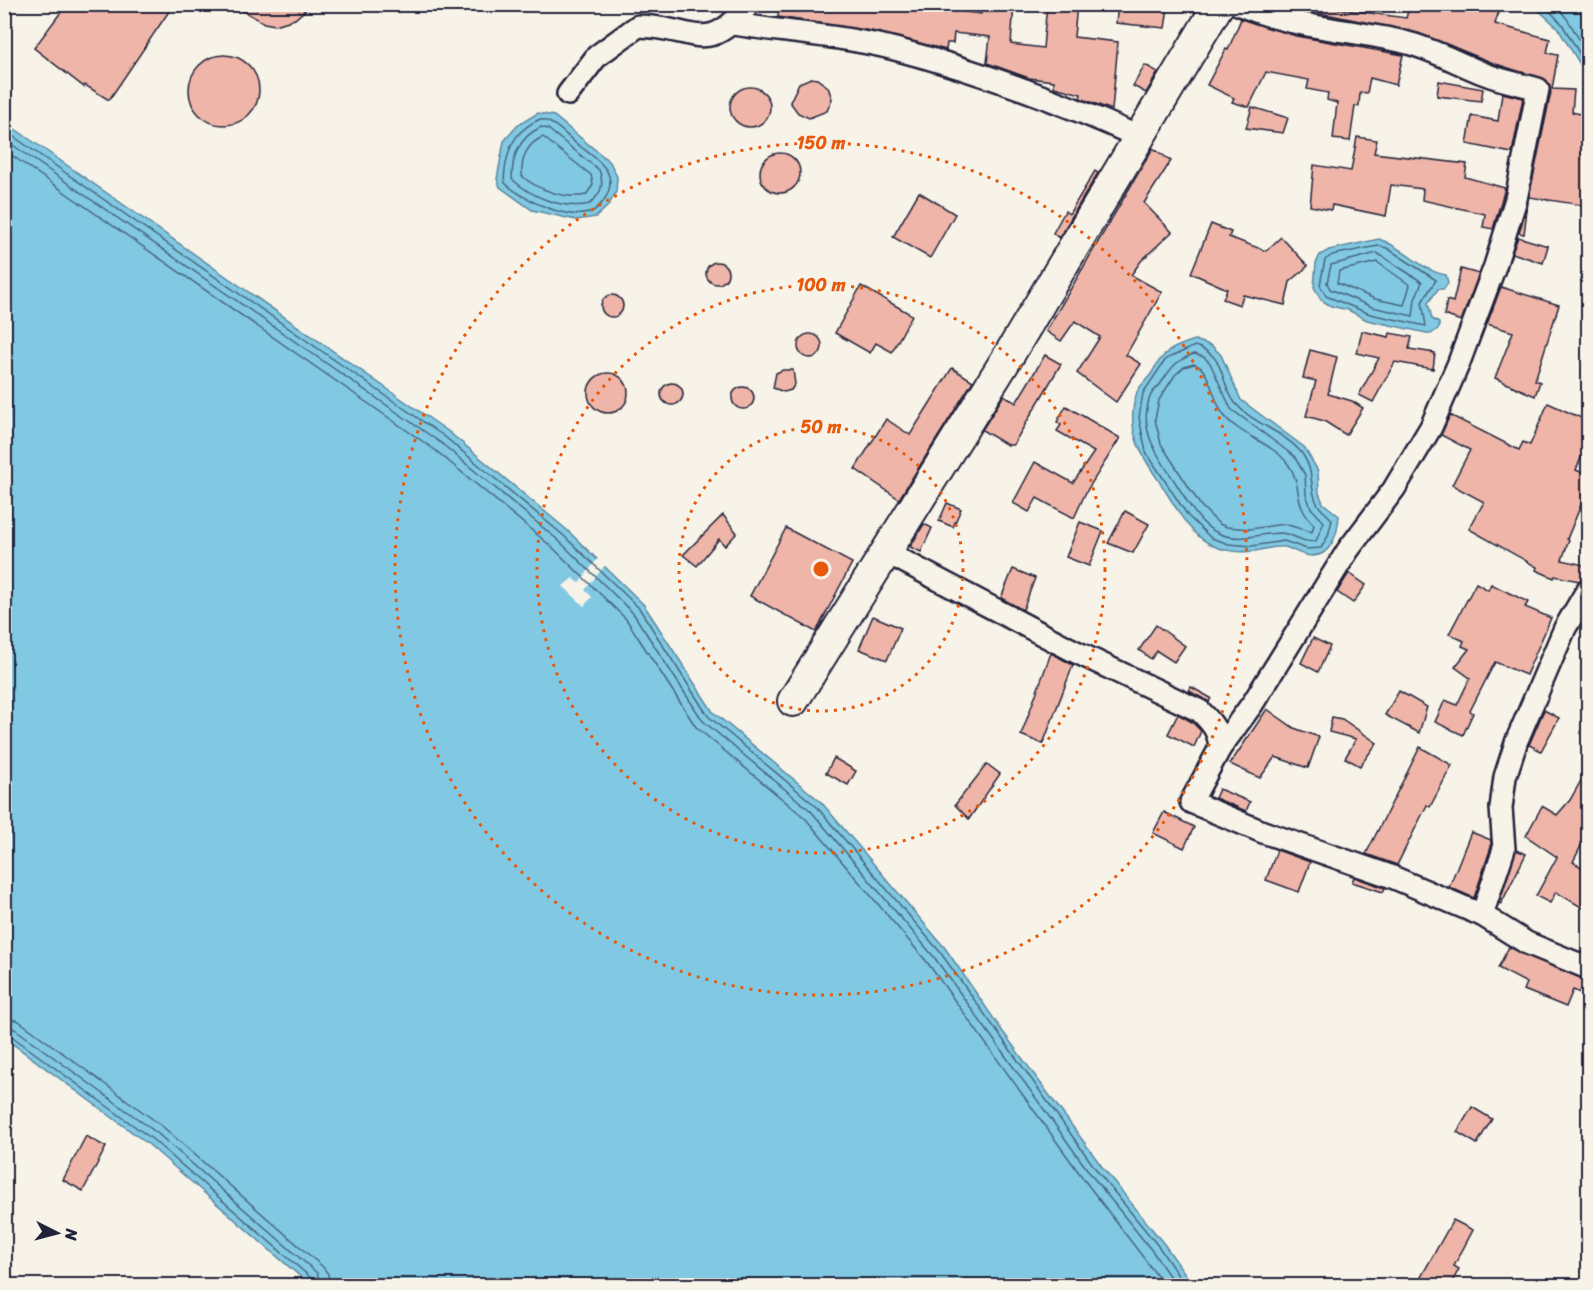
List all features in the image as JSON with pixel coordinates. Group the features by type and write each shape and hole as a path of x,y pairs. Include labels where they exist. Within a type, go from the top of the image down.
{"street":[{"path":"568,94 597,56 638,26 679,30 708,38 719,34 733,24 749,4"},
{"path":"793,701 1009,355 1219,4"},
{"path":"1238,4 1257,13 1308,25 1405,42 1454,58 1487,75 1538,89 1516,199 1495,266 1458,365 1431,427 1394,489 1348,550 1253,703 1220,748 1191,802 1263,832 1390,876 1482,915 1527,943 1588,968"},
{"path":"733,24 894,49 1006,84 1082,111 1139,137"},
{"path":"886,552 1074,651 1200,711 1213,724 1219,736 1220,748"},
{"path":"1482,915 1504,849 1500,808 1505,777 1560,639 1588,589"}],"water":[{"path":"1533,5 1588,5 1588,77 1557,27"},
{"path":"538,113 554,116 610,162 617,177 616,192 608,206 596,217 576,220 532,210 500,187 497,179 504,141 518,125"},
{"path":"5,122 449,432 567,530 644,605 713,712 821,802 945,948 1003,1032 1103,1168 1164,1244 1193,1285 310,1285 148,1144 5,1038"},
{"path":"1379,239 1396,247 1420,264 1446,275 1448,283 1444,289 1438,289 1428,303 1432,319 1439,323 1439,328 1431,334 1367,320 1321,300 1314,287 1316,263 1320,255 1329,250"},
{"path":"1195,340 1212,346 1221,355 1241,400 1304,447 1318,471 1319,493 1323,503 1339,516 1334,538 1327,550 1321,554 1306,555 1281,547 1243,552 1226,550 1203,540 1180,514 1144,457 1134,433 1133,407 1137,392 1164,355 1179,345"}],"pier":[{"path":"599,557 606,564 585,590 592,597 584,606 563,586 573,578 579,583"}],"building":[{"path":"67,4 174,4 109,100 85,85 84,87 34,48"},
{"path":"231,4 312,4 295,19 275,25 264,23"},
{"path":"779,4 856,4 892,9 893,4 937,4 936,8 981,14 982,4 1014,4 1011,44 1043,48 1047,4 1077,4 1074,37 1118,42 1112,110 1080,98 1081,94 1054,87 1054,81 1029,78 987,63 990,37 954,33 953,43 947,43 946,50 877,32 778,17"},
{"path":"1118,4 1168,8 1165,28 1116,23"},
{"path":"1277,4 1304,4 1406,18 1410,4 1501,4 1495,24 1550,39 1547,53 1558,55 1552,89 1574,90 1572,112 1588,116 1584,159 1588,159 1588,206 1529,197 1551,92 1546,80 1496,64 1418,33"},
{"path":"1241,19 1296,36 1403,55 1396,85 1370,78 1367,93 1360,92 1359,106 1355,106 1350,141 1333,139 1337,103 1327,100 1328,93 1307,89 1309,80 1266,72 1249,107 1232,102 1234,98 1207,85 1226,49 1228,50"},
{"path":"231,55 244,61 253,70 257,76 259,90 257,104 249,115 238,123 217,125 199,115 191,104 189,83 199,65 210,57"},
{"path":"1145,65 1158,72 1146,93 1133,86"},
{"path":"811,78 817,79 828,87 832,99 827,111 809,118 798,113 790,102 799,83"},
{"path":"1439,81 1483,89 1481,101 1437,96"},
{"path":"750,87 764,93 770,107 764,121 750,127 736,121 730,107 736,93"},
{"path":"1502,93 1523,98 1512,153 1467,144 1472,116 1498,121"},
{"path":"1252,107 1288,118 1283,133 1246,128"},
{"path":"1357,137 1377,140 1374,153 1467,164 1465,177 1505,188 1493,229 1483,227 1485,214 1422,200 1423,189 1391,185 1386,216 1332,205 1331,210 1310,206 1314,165 1351,171"},
{"path":"1153,148 1171,161 1144,203 1172,232 1141,261 1131,275 1162,292 1126,355 1141,364 1116,402 1077,373 1100,337 1075,321 1061,341 1046,331"},
{"path":"780,153 794,159 800,173 794,187 780,193 766,187 760,173 766,159"},
{"path":"1095,171 1098,173 1059,238 1053,233 1065,211 1069,214"},
{"path":"919,192 955,214 930,258 893,237"},
{"path":"1528,204 1524,234 1519,233"},
{"path":"1211,224 1231,232 1229,237 1266,251 1281,237 1308,266 1290,282 1285,305 1243,295 1240,305 1223,299 1227,289 1191,273"},
{"path":"1518,237 1548,246 1543,263 1512,253"},
{"path":"713,262 721,262 728,269 728,277 721,284 713,284 706,277 706,269"},
{"path":"1461,269 1479,274 1461,321 1444,315 1447,300 1453,302"},
{"path":"861,286 912,315 892,352 876,343 870,353 835,333"},
{"path":"1501,287 1559,305 1535,380 1540,382 1535,396 1495,378 1513,332 1487,324"},
{"path":"608,295 616,295 623,302 623,310 616,317 608,317 601,310 601,302"},
{"path":"1362,331 1389,337 1390,333 1412,337 1409,349 1435,353 1433,369 1395,362 1373,402 1359,395 1379,358 1357,353"},
{"path":"810,334 818,338 822,346 818,354 810,358 802,354 798,346 802,338"},
{"path":"1310,350 1337,357 1328,394 1352,401 1363,408 1346,435 1324,421 1306,416 1316,381 1303,378"},
{"path":"1045,355 1061,364 1013,445 1007,445 982,430 1004,395 1016,403"},
{"path":"952,368 973,381 899,499 855,469 886,419 910,435"},
{"path":"793,370 795,384 791,390 784,392 773,388 776,373"},
{"path":"608,373 622,379 628,393 622,407 608,413 594,407 588,393 594,379"},
{"path":"668,383 676,383 683,390 683,398 676,405 668,405 661,398 661,390"},
{"path":"739,387 747,387 754,394 754,402 747,409 739,409 732,402 732,394"},
{"path":"1548,403 1588,421 1588,441 1576,470 1588,475 1588,488 1567,539 1569,540 1562,560 1588,566 1588,576 1579,581 1555,576 1554,578 1536,570 1537,567 1469,529 1484,502 1452,485 1470,450 1441,435 1450,415 1519,450 1523,442 1530,445"},
{"path":"1066,406 1120,438 1086,492 1074,518 1037,498 1029,512 1013,503 1035,462 1073,483 1094,452 1057,431 1061,425 1057,422"},
{"path":"947,503 961,509 953,527 939,521"},
{"path":"1125,511 1149,524 1133,553 1108,543"},
{"path":"723,515 737,533 725,546 719,539 697,566 683,555"},
{"path":"1080,522 1103,531 1089,566 1066,557"},
{"path":"924,524 932,528 921,552 910,547"},
{"path":"786,528 852,563 816,632 750,596"},
{"path":"1013,569 1035,578 1023,610 1001,598"},
{"path":"1349,573 1366,585 1353,603 1337,592"},
{"path":"1476,583 1488,590 1491,584 1528,602 1525,607 1551,618 1526,675 1495,662 1470,711 1473,713 1463,735 1435,722 1445,700 1457,705 1470,678 1455,667 1469,649 1462,646 1464,641 1449,634"},
{"path":"873,616 901,628 887,660 859,649"},
{"path":"1156,625 1185,646 1174,662 1157,651 1151,659 1139,650"},
{"path":"1313,638 1330,646 1318,672 1301,663"},
{"path":"1051,653 1073,665 1043,744 1021,735"},
{"path":"1191,687 1211,698 1209,702 1189,691"},
{"path":"1399,691 1427,707 1419,733 1385,715"},
{"path":"1267,709 1294,728 1319,737 1308,768 1275,757 1260,778 1230,764"},
{"path":"1544,710 1559,718 1541,751 1529,745"},
{"path":"1178,714 1192,722 1201,731 1194,747 1168,734"},
{"path":"1332,717 1342,719 1377,743 1360,766 1345,758 1356,739 1329,732"},
{"path":"1420,747 1452,765 1430,807 1427,805 1397,865 1366,854"},
{"path":"834,758 856,771 848,785 826,773"},
{"path":"987,764 1000,774 969,819 955,805"},
{"path":"1588,768 1588,832 1573,862 1588,871 1588,911 1556,892 1550,903 1536,896 1557,857 1526,836 1542,806 1557,815 1570,800"},
{"path":"1219,789 1250,802 1246,811 1215,798"},
{"path":"1164,812 1194,827 1184,848 1153,833"},
{"path":"1471,832 1491,840 1491,847 1474,898 1449,887"},
{"path":"1277,850 1310,862 1299,892 1266,880"},
{"path":"1516,850 1526,854 1501,904 1499,903"},
{"path":"1354,877 1385,888 1383,892 1352,882"},
{"path":"1509,947 1585,980 1580,993 1573,990 1566,1007 1524,990 1527,983 1498,968"},
{"path":"1472,1107 1492,1119 1477,1144 1457,1132"},
{"path":"86,1136 106,1147 83,1191 63,1180"},
{"path":"1453,1220 1473,1230 1454,1266 1459,1269 1450,1286 1416,1286"}]}
